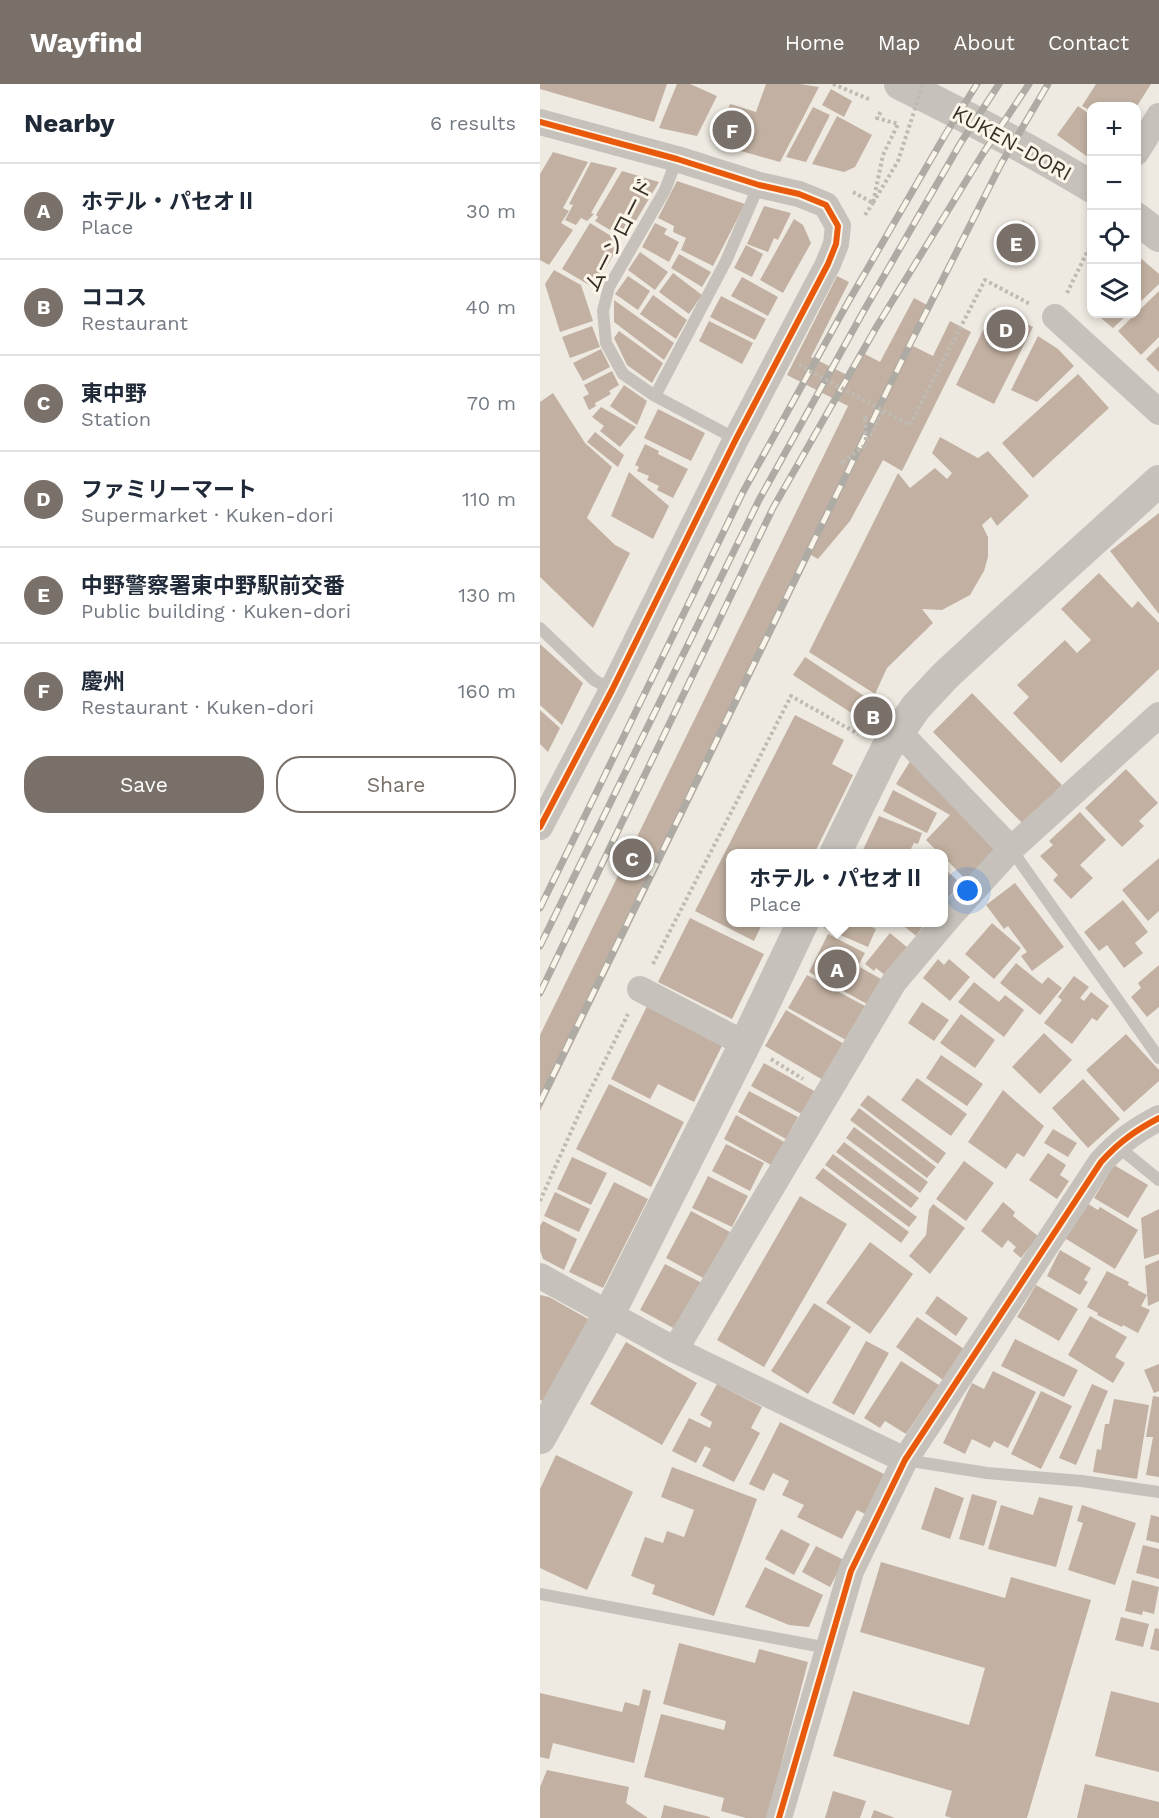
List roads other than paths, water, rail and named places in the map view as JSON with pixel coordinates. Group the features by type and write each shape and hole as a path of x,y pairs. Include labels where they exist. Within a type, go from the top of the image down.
{"street":[{"name":"KUKEN-DORI","path":"900,84 954,110 1087,184"},
{"path":"1141,146 1159,116"},
{"path":"540,122 800,195 826,205 838,226 836,244 828,264 736,439 612,690 540,827"},
{"path":"1141,221 1159,236"},
{"path":"1055,317 1159,412"},
{"path":"838,849 892,741 916,708 946,675 1159,482"},
{"path":"948,918 1011,849 1159,715"},
{"path":"892,741 1011,849"},
{"path":"540,1438 609,1314 745,1044 801,927"},
{"path":"675,1350 894,982 941,927"},
{"path":"640,989 745,1044"},
{"path":"779,1818 850,1571 905,1460 1101,1162 1116,1145 1159,1118"},
{"path":"540,1276 675,1350 905,1460"}],"lane":[{"name":"ムーンロード","path":"677,159 665,190 609,287 603,311 606,343 623,374 655,396 736,439"},
{"path":"655,396 726,261 759,185"},
{"path":"540,628 594,680 612,690"},
{"path":"1011,849 1159,1058"},
{"path":"1116,1145 1159,1180"},
{"path":"905,1460 987,1473 1083,1481 1159,1492"},
{"path":"540,1594 828,1648"}],"railway":[{"path":"540,908 743,492 847,304 977,84"},
{"path":"540,946 759,500 960,144 999,84"},
{"path":"540,993 773,508 877,326 982,155 1029,84"},
{"path":"540,1102 910,344 1001,164 1048,84"}],"place":[{"name":"慶州","path":"732,130"},
{"name":"中野警察署東中野駅前交番","path":"1016,243"},
{"name":"ファミリーマート","path":"1006,329"},
{"name":"ココス","path":"873,716"},
{"name":"東中野","path":"632,858"},
{"name":"ホテル・パセオⅡ","path":"837,969"}]}
